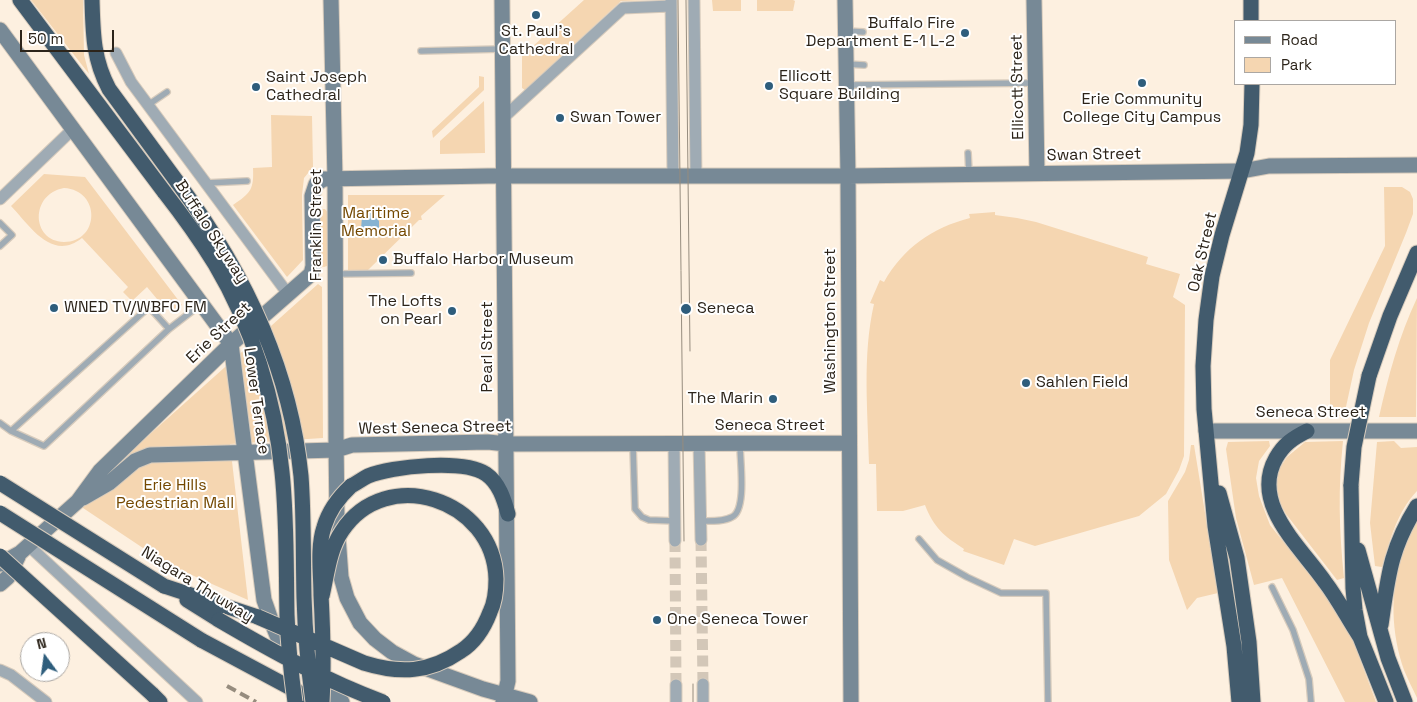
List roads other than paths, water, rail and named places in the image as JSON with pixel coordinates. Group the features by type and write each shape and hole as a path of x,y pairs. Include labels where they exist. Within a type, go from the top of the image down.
{"highway":[{"name":"Buffalo Skyway","path":"20,0 198,238 230,292 258,361 269,399 282,471 286,527 287,617 290,666 295,702"},
{"name":"Buffalo Skyway","path":"92,0 94,47 101,74 109,89 221,244 243,284 269,341 294,428 301,475 307,650 315,702"},
{"path":"1251,0 1251,20"},
{"name":"Oak Street","path":"1210,461 1206,431 1204,366 1207,311 1212,276 1222,235 1247,153 1251,126 1252,85"},
{"path":"1360,637 1354,596 1351,485 1354,446 1369,376 1390,316 1417,253"},
{"path":"1307,431 1286,443 1272,465 1268,487 1270,500 1282,525 1326,583 1360,637 1383,697"},
{"path":"1210,461 1215,526 1234,646 1239,702"},
{"path":"1210,461 1237,558 1248,642 1253,702"},
{"path":"322,702 321,540 323,529 333,506 341,496 368,476 385,471 411,467 454,466 476,468 487,474 503,495 508,514"},
{"name":"Niagara Thruway","path":"0,483 164,586 269,649 334,682 384,702"},
{"path":"164,586 258,617 364,663 382,669 399,671 434,666 452,658 476,638 485,625 493,606 496,590 496,569 490,548 480,531 464,514 444,503 424,497 406,496 385,499 369,506 353,518 342,531 332,550 322,596"},
{"path":"1380,630 1388,570 1404,526 1417,506"},
{"path":"0,513 201,640 315,702"},
{"path":"1353,529 1380,630 1404,699"},
{"path":"0,556 160,702"}],"street":[{"name":"Franklin Street","path":"332,0 337,522 341,577 347,598 360,623 392,652 414,664 505,698 530,702"},
{"name":"Pearl Street","path":"502,0 508,514 508,681 505,698"},
{"path":"694,0 696,177"},
{"name":"Washington Street","path":"845,0 851,702"},
{"name":"Ellicott Street","path":"1034,0 1037,173"},
{"path":"503,118 623,8 671,3 677,177"},
{"name":"Lower Terrace","path":"0,30 232,344 264,600 287,656 328,694 342,702"},
{"path":"116,54 131,82 288,294"},
{"path":"0,199 74,128"},
{"name":"Swan Street","path":"335,179 504,176 848,176 1242,171 1269,166 1417,165"},
{"path":"335,179 324,179 316,184 312,196 313,266 311,274 335,274"},
{"name":"Erie Street","path":"78,501 100,471 232,344 311,274"},
{"name":"Seneca Street","path":"1206,431 1417,431"},
{"name":"West Seneca Street","path":"150,455 336,450 352,445 488,442 506,444 695,444"},
{"name":"Seneca Street","path":"695,444 849,443"},
{"path":"674,444 675,541"},
{"path":"695,444 701,540"},
{"name":"Erie Street","path":"0,564 24,549 78,501 109,483 135,461 150,455"},
{"path":"0,475 63,514"},
{"path":"24,549 41,557 197,702"},
{"name":"Erie Street","path":"0,584 8,577 24,549"},
{"path":"0,670 11,675 46,702"},
{"path":"676,684 676,702"},
{"path":"703,684 703,702"}],"lane":[{"path":"845,31 864,32"},
{"path":"421,50 503,49"},
{"path":"846,64 864,65"},
{"path":"846,85 1035,83"},
{"path":"148,105 167,92"},
{"path":"968,153 968,174"},
{"path":"206,183 247,181"},
{"path":"0,223 12,235 0,246"},
{"path":"335,274 411,273"},
{"path":"0,423 11,431 44,446 169,329 202,304"},
{"path":"11,431 149,307 169,329"},
{"path":"700,521 724,520 734,517 738,511 741,500 740,443"},
{"path":"633,444 635,509 642,518 675,521"},
{"path":"919,539 936,560 1001,593 1046,592 1048,702"},
{"path":"1272,587 1293,630 1309,679 1311,702"}],"water":[{"path":"369,210 379,221 379,230 361,229 362,217"}],"tunnel":[{"path":"701,540 703,684"},
{"path":"675,541 676,685"}],"tram line":[{"path":"678,0 684,541"},
{"path":"686,0 690,351"},
{"path":"693,684 693,702"}],"railway":[{"path":"227,686 256,702"}],"place":[{"name":"St. Paul's Cathedral","path":"536,15"},
{"name":"Buffalo Fire Department E-1 L-2","path":"965,33"},
{"name":"Erie Community College City Campus","path":"1142,83"},
{"name":"Ellicott Square Building","path":"769,86"},
{"name":"Saint Joseph Cathedral","path":"256,87"},
{"name":"Swan Tower","path":"560,118"},
{"name":"Buffalo Harbor Museum","path":"383,260"},
{"name":"WNED TV/WBFO FM","path":"54,308"},
{"name":"Seneca","path":"686,309"},
{"name":"The Lofts on Pearl","path":"452,311"},
{"name":"Sahlen Field","path":"1026,383"},
{"name":"The Marin","path":"773,399"},
{"name":"One Seneca Tower","path":"657,620"}],"park label":[{"name":"Maritime Memorial","path":"376,223"},
{"name":"Erie Hills Pedestrian Mall","path":"175,495"}]}
